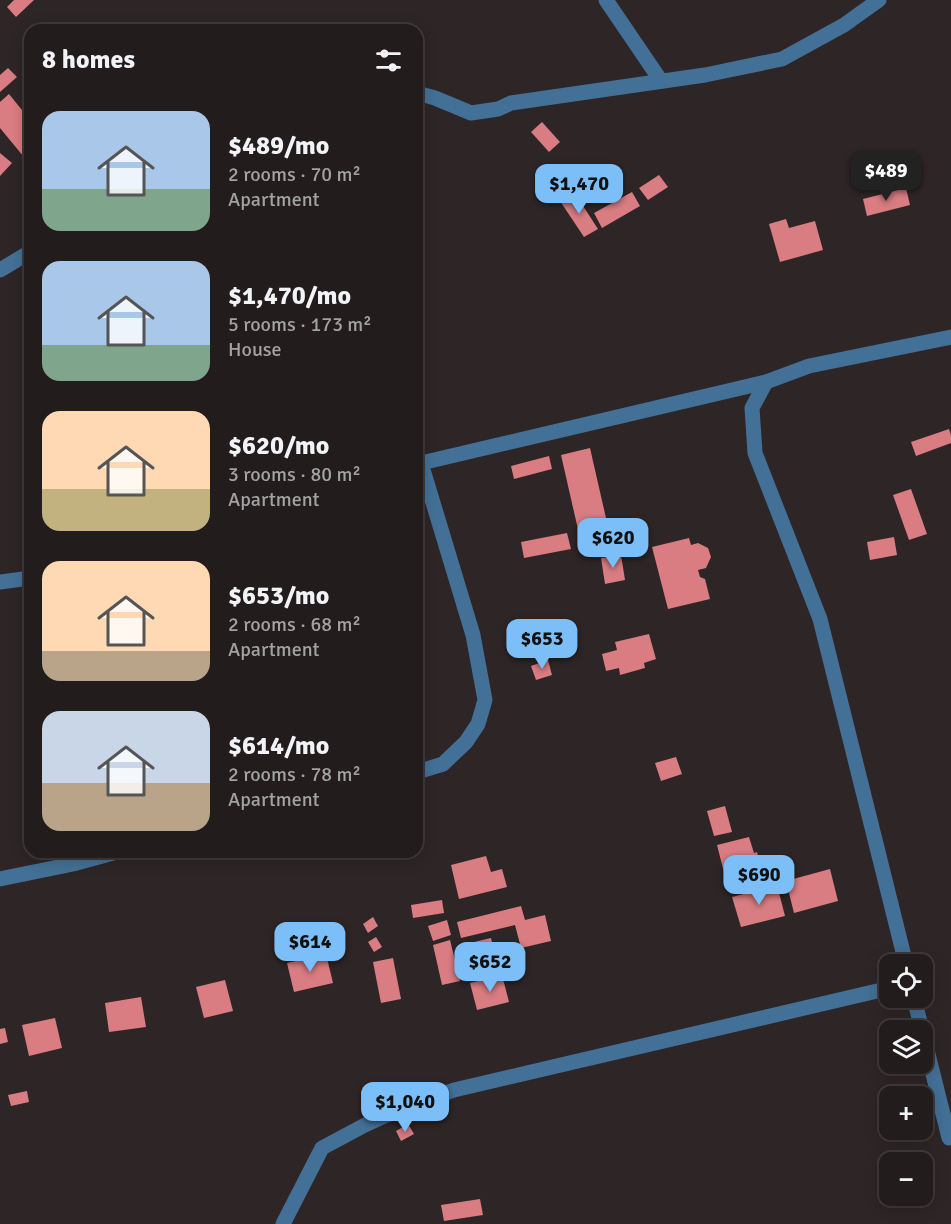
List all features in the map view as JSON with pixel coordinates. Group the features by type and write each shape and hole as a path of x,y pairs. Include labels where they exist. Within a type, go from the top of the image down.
{"street":[{"path":"606,0 661,81"},
{"path":"423,95 471,112 498,109 511,103 705,75 782,59 844,26 879,0"},
{"path":"0,270 24,256"},
{"path":"423,462 766,381 809,366 951,337"},
{"path":"766,381 752,408 755,453 820,619 904,954"},
{"path":"423,476 473,635 485,700 478,724 466,742 443,764 423,770"},
{"path":"0,582 24,579"},
{"path":"0,879 95,858"},
{"path":"283,1224 322,1148 387,1115 454,1090 879,991"},
{"path":"917,1008 949,1137"}],"building":[{"path":"14,0 34,0 16,17 7,7"},
{"path":"8,68 17,77 0,92 0,75"},
{"path":"9,94 24,113 24,157 0,128 0,102"},
{"path":"542,122 560,142 549,152 531,132"},
{"path":"0,153 12,163 0,176"},
{"path":"659,175 668,187 648,200 639,188"},
{"path":"558,178 566,189 556,197 547,186"},
{"path":"906,188 910,205 867,216 863,199"},
{"path":"574,192 598,229 584,237 560,201"},
{"path":"632,192 640,206 602,228 594,213"},
{"path":"786,219 789,228 815,221 823,250 780,262 769,224"},
{"path":"949,429 951,443 916,456 911,442"},
{"path":"590,448 611,540 582,547 561,455"},
{"path":"549,456 552,469 514,479 511,466"},
{"path":"911,489 927,534 909,540 893,495"},
{"path":"567,533 571,549 524,558 521,542"},
{"path":"894,537 897,555 870,560 867,542"},
{"path":"689,538 691,545 698,543 708,548 711,557 706,568 698,570 700,577 705,579 710,599 668,609 652,547"},
{"path":"621,555 625,580 605,584 601,558"},
{"path":"649,634 656,659 644,663 645,668 620,675 619,668 606,671 602,654 617,650 615,642"},
{"path":"548,660 552,675 536,680 531,666"},
{"path":"676,757 682,774 661,781 655,763"},
{"path":"725,806 732,832 714,836 707,811"},
{"path":"749,837 754,853 757,852 760,875 727,884 717,845"},
{"path":"486,856 491,872 502,869 507,887 459,899 451,865"},
{"path":"830,869 838,901 794,913 786,881"},
{"path":"777,885 785,916 741,927 732,897"},
{"path":"442,900 444,913 413,918 411,905"},
{"path":"521,906 525,920 545,915 551,941 521,948 515,925 461,938 457,922"},
{"path":"373,917 378,926 368,933 363,924"},
{"path":"447,920 451,935 433,941 428,926"},
{"path":"376,937 382,947 374,952 368,942"},
{"path":"491,938 499,971 469,978 461,945"},
{"path":"450,940 460,981 442,985 433,945"},
{"path":"326,954 333,983 294,992 287,963"},
{"path":"393,958 401,999 381,1003 373,962"},
{"path":"502,975 509,1002 477,1010 470,983"},
{"path":"225,980 233,1011 204,1018 196,987"},
{"path":"141,997 146,1027 109,1032 105,1003"},
{"path":"55,1018 62,1048 29,1056 22,1025"},
{"path":"5,1028 8,1042 0,1044 0,1029"},
{"path":"27,1091 29,1102 11,1106 8,1095"},
{"path":"408,1124 414,1134 401,1141 396,1131"},
{"path":"480,1199 483,1215 444,1221 441,1205"}]}
